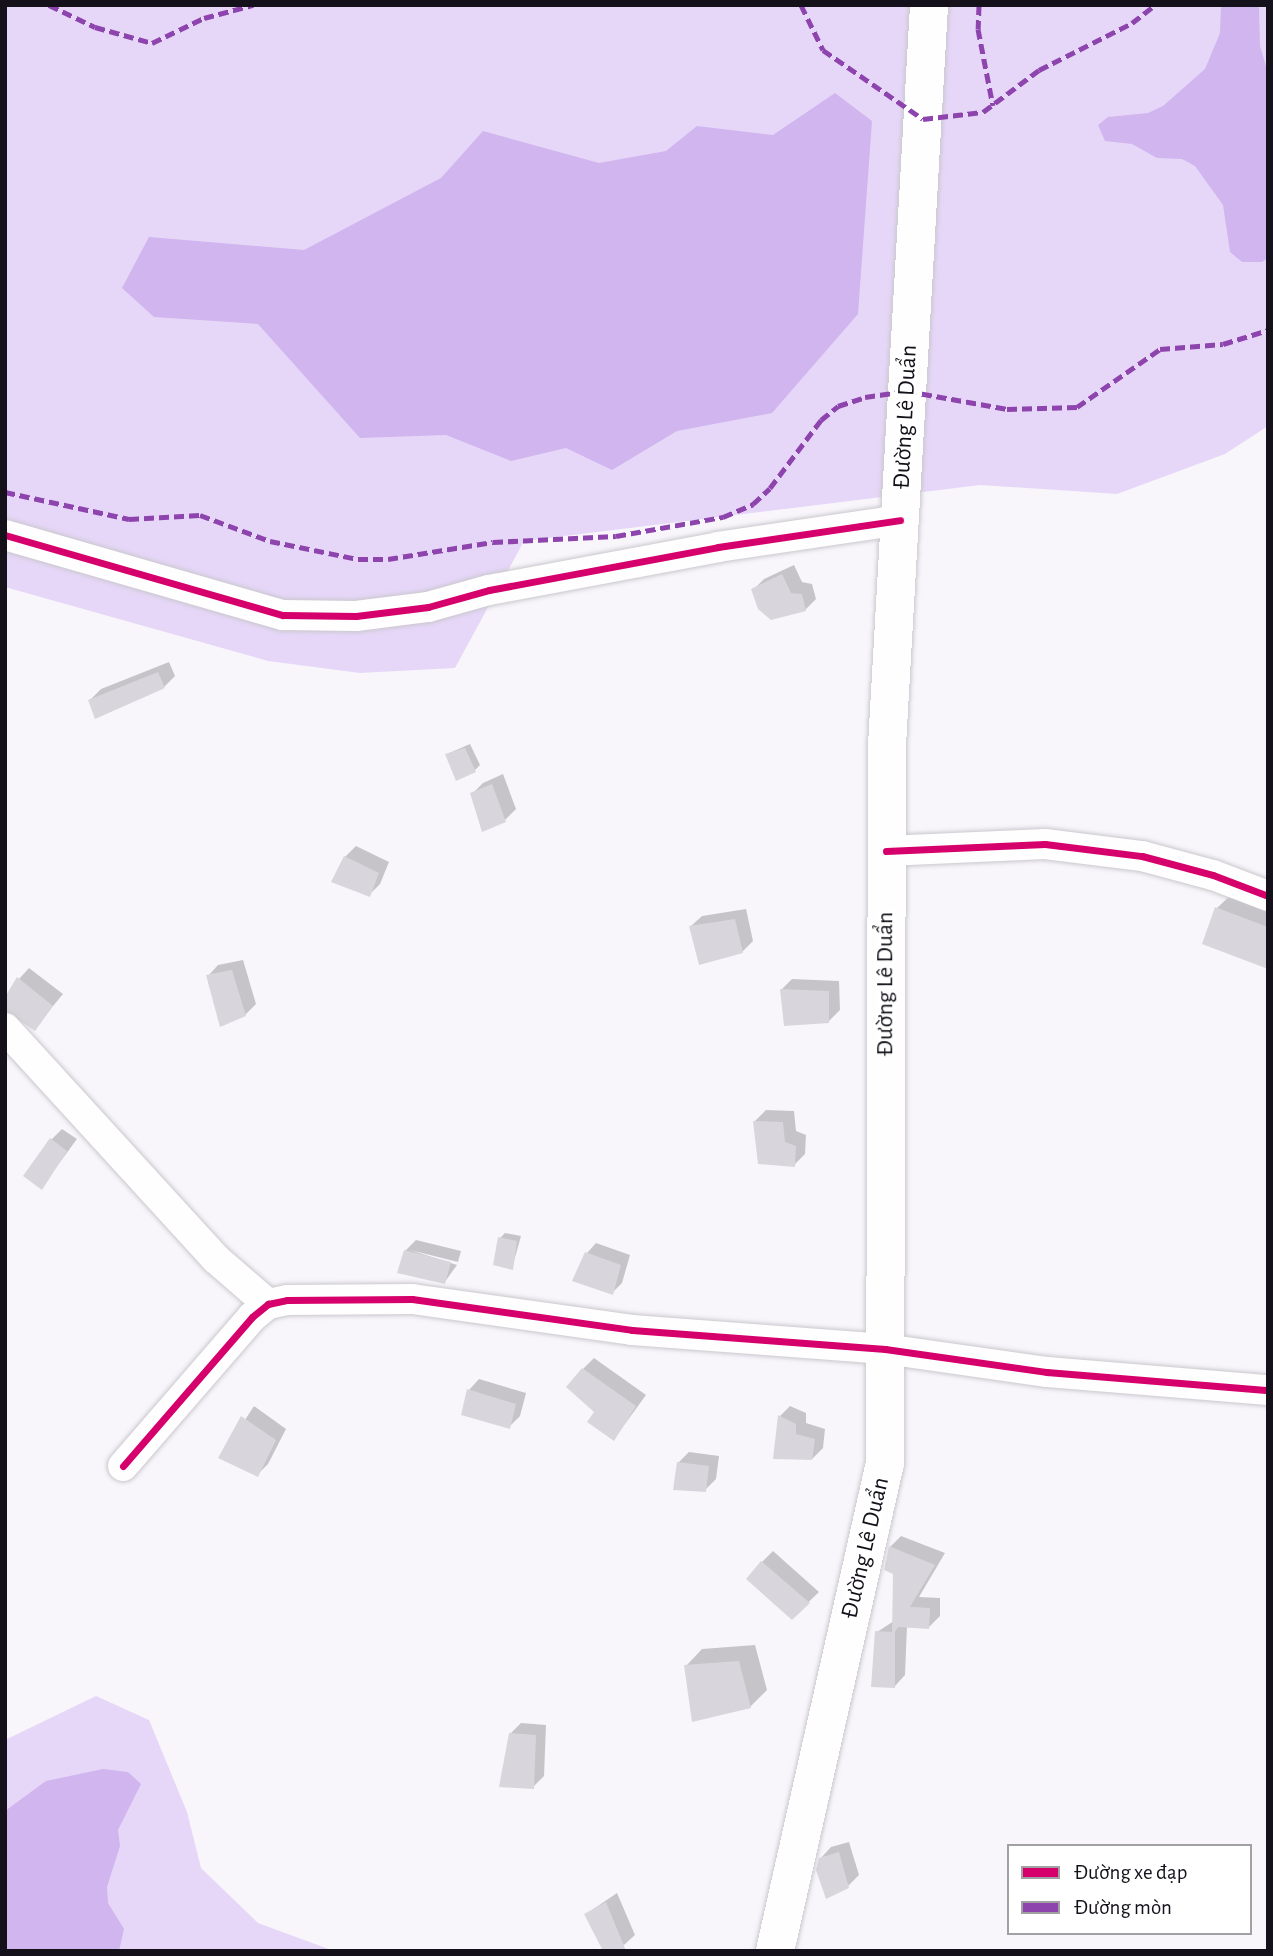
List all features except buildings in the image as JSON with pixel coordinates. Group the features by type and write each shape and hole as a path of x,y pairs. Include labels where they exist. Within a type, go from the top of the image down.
{"main road":[{"name":"Đường Lê Duẩn","path":"775,1951 885,1464 887,745 929,5"}],"street":[{"path":"5,535 283,615 356,616 428,607 489,590 718,547 900,520"},
{"path":"886,851 1045,844 1142,856 1213,875 1268,896"},
{"path":"5,1028 216,1259 268,1304 412,1300 632,1330 885,1349 1047,1372 1268,1390"},
{"path":"123,1465 226,1345 268,1304"}],"shaded area":[{"path":"5,5 1268,5 1268,426 1225,454 1117,494 980,485 524,541 455,668 360,673 268,661 5,587"},
{"path":"1221,5 1259,5 1260,46 1268,73 1268,258 1262,262 1242,262 1230,252 1223,205 1195,166 1182,159 1157,158 1132,144 1105,141 1098,125 1108,117 1148,113 1163,106 1205,69 1220,33"},
{"path":"835,93 872,121 858,314 772,413 677,431 612,470 566,448 511,461 446,435 360,438 258,324 154,317 122,288 149,237 304,250 441,178 483,131 599,163 666,151 697,126 773,135"},
{"path":"96,1696 149,1720 187,1812 201,1868 258,1923 334,1951 5,1951 5,1740"},
{"path":"103,1769 128,1772 141,1784 118,1830 120,1846 107,1887 108,1903 124,1929 119,1951 5,1951 5,1811 46,1781"}],"marked path":[{"path":"49,5 95,27 152,43 204,18 253,5"},
{"path":"801,5 823,50 923,119 983,112 1039,70 1132,23 1155,5"},
{"path":"979,5 978,29 993,106"},
{"path":"5,492 129,519 200,515 270,541 358,559 388,559 493,542 616,536 723,517 753,504 770,488 821,420 838,406 865,397 907,391 1007,409 1077,407 1160,349 1223,344 1268,330"}],"cycle path":[{"path":"5,535 283,615 356,616 428,607 489,590 718,547 900,520"},
{"path":"886,851 1045,844 1142,856 1213,875 1268,896"},
{"path":"123,1466 252,1317 268,1304 287,1300 412,1299 632,1330 885,1349 1047,1372 1268,1390"}]}
